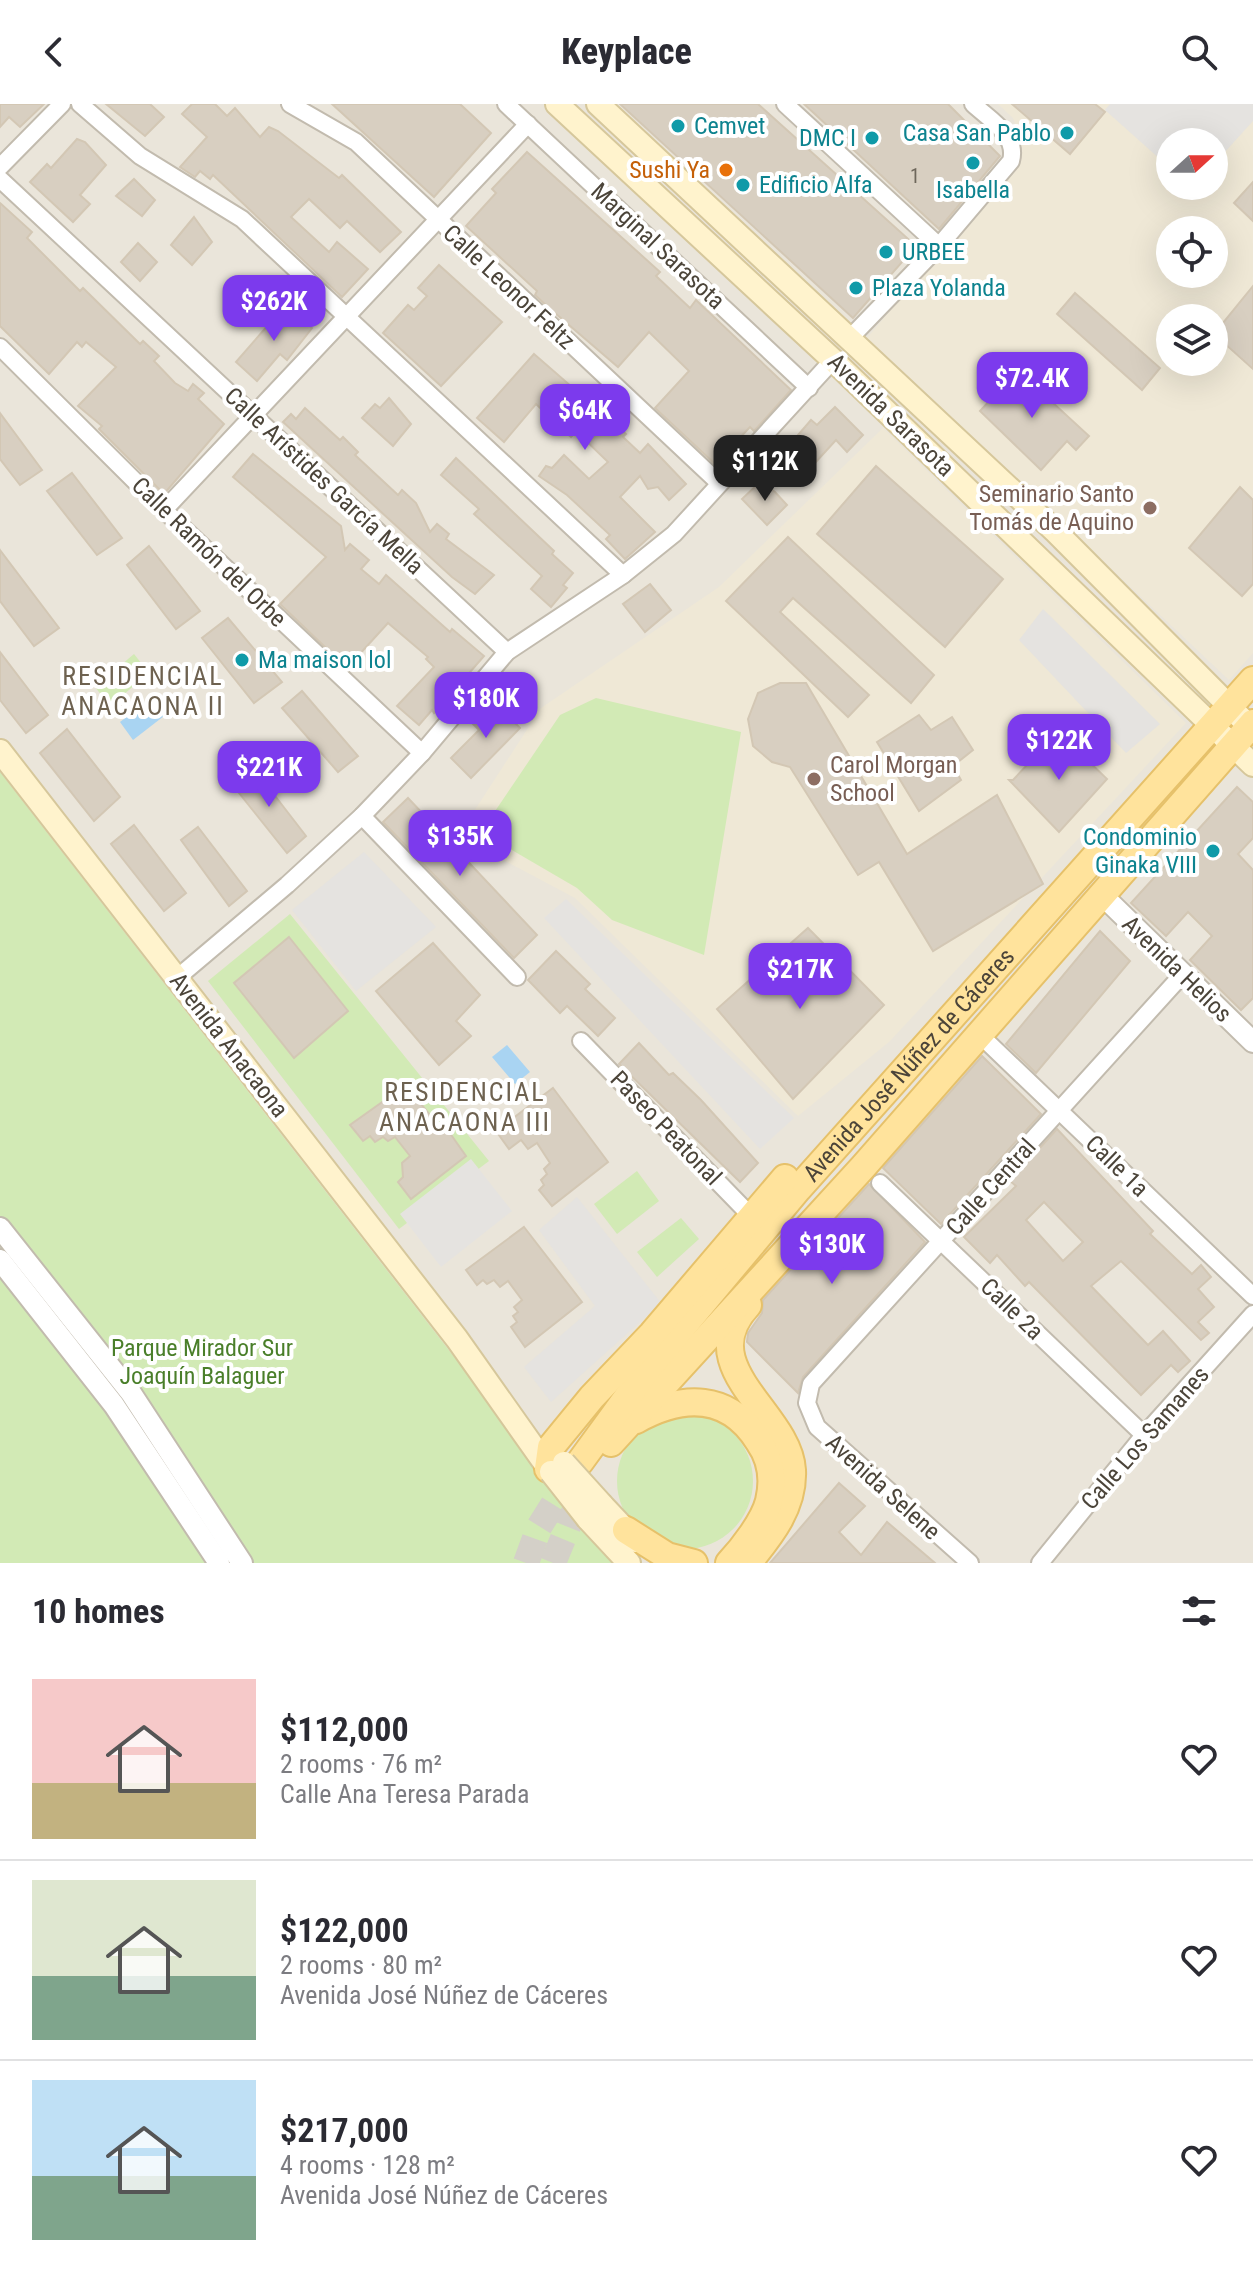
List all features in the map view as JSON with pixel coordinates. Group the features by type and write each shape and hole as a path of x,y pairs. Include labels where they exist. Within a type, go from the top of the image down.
{"main road":[{"name":"Avenida Sarasota","path":"557,104 1220,716 1247,732 1253,765"},
{"name":"Avenida Sarasota","path":"598,104 1067,542 1220,716"},
{"name":"Avenida José Núñez de Cáceres","path":"564,1464 725,1274 1253,680"},
{"name":"Avenida José Núñez de Cáceres","path":"564,1464 626,1426 957,1062 1247,732"},
{"name":"Avenida Anacaona","path":"0,751 457,1339 564,1464 629,1563"},
{"path":"1049,908 1073,929"},
{"path":"1026,935 1049,956"},
{"path":"564,1464 592,1397 652,1334 750,1215 886,1077 929,1042 957,1062"},
{"path":"729,1562 773,1532 785,1507 792,1468 786,1448 766,1413 737,1377 731,1340 741,1313 776,1275 804,1231"},
{"path":"626,1426 677,1403 703,1402 726,1408 747,1422 763,1446 773,1474 769,1503 729,1562"},
{"name":"Avenida Anacaona","path":"595,1512 626,1530 656,1563"},
{"path":"626,1530 667,1556 694,1563"}],"street":[{"path":"0,167 62,104"},
{"path":"80,104 140,156 242,219 623,575"},
{"name":"Calle Leonor Feltz","path":"290,104 356,142 719,483"},
{"name":"Marginal Sarasota","path":"506,104 809,388"},
{"path":"785,104 939,246"},
{"path":"850,338 939,246 1011,161 1013,151 1006,134 973,104"},
{"path":"164,510 528,124"},
{"name":"Calle Arístides García Mella","path":"0,179 507,652"},
{"name":"Calle Ramón del Orbe","path":"0,347 164,510 422,753"},
{"path":"177,978 287,885 362,816 422,753 507,652 623,575 674,534 833,360"},
{"path":"362,816 517,977"},
{"name":"Avenida Helios","path":"1102,895 1253,1042"},
{"name":"Calle Central","path":"807,1403 811,1384 1182,975"},
{"name":"Calle 1a","path":"980,1035 1253,1296"},
{"name":"Paseo Peatonal","path":"581,1041 750,1215"},
{"name":"Calle 2a","path":"880,1183 1144,1435"},
{"path":"0,1228 131,1393 242,1563"},
{"path":"0,1260 114,1405 219,1563"},
{"name":"Calle Los Samanes","path":"1040,1563 1144,1435 1253,1314"},
{"name":"Avenida Selene","path":"807,1403 817,1427 970,1563"}],"shaded area":[{"path":"0,104 1253,104 1253,1563 0,1563"},
{"name":"Seminario Santo Tomás de Aquino","path":"998,104 1253,104 1253,653 1229,680 867,338 1009,171 1020,149 1013,118"},
{"path":"1110,104 1253,104 1253,121 1228,149 1228,128 1156,128 1156,156 1105,110"},
{"name":"Carol Morgan School","path":"883,428 1186,723 889,1042 798,1116 575,898 458,836 541,708 719,587"},
{"path":"1043,609 1160,724 1126,753 1019,640"},
{"path":"364,852 436,927 356,991 292,910"},
{"path":"566,899 794,1118 760,1149 544,918"},
{"path":"471,1159 512,1211 441,1267 400,1214"},
{"path":"577,1197 661,1303 551,1402 524,1367 595,1306 539,1230"}],"green space":[{"path":"134,654 149,673 110,706 95,687"},
{"path":"596,698 741,732 704,955 612,920 577,888 481,832 560,715"},
{"name":"Parque Mirador Sur Joaquín Balaguer","path":"0,772 587,1528 619,1563 0,1563"},
{"path":"290,914 489,1161 399,1229 208,981"},
{"path":"637,1171 659,1201 617,1234 594,1204"},
{"path":"681,1218 699,1239 657,1277 637,1252"},
{"path":"685,1413 711,1418 733,1433 748,1455 753,1481 748,1507 733,1529 711,1544 685,1549 659,1544 637,1529 622,1507 617,1481 622,1455 637,1433 659,1418"}],"water":[{"path":"150,699 164,716 133,740 120,722"},
{"path":"507,1045 530,1072 515,1084 492,1057"}],"building":[{"path":"0,104 44,104 20,127 9,117 0,127"},
{"path":"106,104 150,104 164,117 145,136"},
{"path":"192,104 215,104 227,116 235,108 260,137 269,127 278,131 339,178 342,175 401,232 380,252 347,221 340,228 309,199 291,217 329,252 337,242 368,269 342,297 213,175 210,179 200,171 195,177 180,167 207,137 182,114"},
{"path":"332,104 460,104 491,133 434,197"},
{"path":"620,104 758,104 916,246 853,318"},
{"path":"804,104 948,104 1000,156 939,229"},
{"name":"Casa San Pablo","path":"1012,104 1095,104 1105,112 1070,154"},
{"path":"77,139 85,142 106,165 80,195 90,204 73,222 30,182 47,164 51,168"},
{"path":"527,152 660,272 656,276 690,308 696,300 791,390 754,431 750,427 715,464 655,408 689,371 649,332 618,367 535,295 537,291 466,226 496,193 492,189"},
{"path":"134,179 155,200 142,216 116,196"},
{"path":"1253,182 1253,221 1234,203"},
{"path":"0,203 32,232 27,238 80,291 83,288 140,344 143,341 159,356 154,361 175,383 188,391 193,384 204,393 198,399 224,424 164,494 99,429 102,426 78,406 116,367 86,342 82,347 77,342 49,374 0,326"},
{"path":"194,217 212,242 192,265 171,245"},
{"path":"138,243 157,262 140,281 121,262"},
{"path":"439,265 502,322 441,386 383,333 408,305 414,310 427,296 418,288"},
{"path":"1253,286 1253,369 1228,347 1228,317"},
{"path":"1075,293 1156,364 1156,373 1142,390 1057,314"},
{"path":"283,308 292,316 295,312 312,328 287,360 280,354 257,381 236,362"},
{"path":"534,354 626,434 623,437 640,453 648,444 686,484 669,500 658,487 648,489 640,476 620,497 655,532 625,559 606,539 610,535 567,495 539,476 546,466 552,468 564,455 589,479 608,462 576,431 571,437 536,404 504,442 477,418"},
{"path":"1014,367 1089,436 1076,450 1067,441 1041,470 980,411 1005,384 1002,380"},
{"path":"389,398 411,424 393,446 362,418 375,404 380,408"},
{"path":"835,407 863,435 847,452 836,440 814,464 792,442 811,420 817,425"},
{"path":"305,408 340,440 343,437 358,452 355,455 398,495 402,490 416,503 430,532 437,524 449,534 446,539 494,575 475,594 452,577 283,422 291,414 296,419"},
{"path":"0,413 42,470 20,485 0,459"},
{"path":"253,454 341,526 345,550 350,544 369,560 361,569 379,584 386,575 450,632 452,629 484,656 434,713 432,710 419,725 397,706 434,667 426,659 428,657 388,623 347,668 280,604 326,557 233,477"},
{"path":"456,458 573,573 563,585 567,588 551,607 531,589 542,576 474,514 479,509 441,475"},
{"path":"876,466 1003,579 945,647 817,534"},
{"path":"72,473 122,538 97,555 47,491"},
{"path":"759,483 765,490 768,487 775,492 787,505 767,525 742,499"},
{"path":"1240,487 1253,500 1253,584 1242,596 1189,548"},
{"path":"788,537 934,675 911,703 793,598 780,612 869,695 848,717 726,601"},
{"path":"149,546 200,611 176,629 127,565"},
{"path":"0,550 59,628 34,646 0,601"},
{"path":"650,584 671,610 645,632 623,604"},
{"name":"Ma maison lol","path":"228,618 282,682 254,703 202,638"},
{"path":"0,652 48,715 26,733 0,700"},
{"path":"780,683 806,683 907,854 997,795 1043,884 933,951 879,862 858,875 790,767 772,762 753,746 748,719 758,693"},
{"path":"302,691 358,756 338,772 282,708"},
{"path":"495,703 520,728 471,778 451,758 479,730 473,724"},
{"path":"919,715 931,730 952,717 973,750 953,766 961,780 919,811 877,742"},
{"path":"67,729 120,797 94,821 40,753"},
{"path":"1058,732 1107,779 1059,832 1009,780 1013,780"},
{"path":"252,766 306,836 287,853 231,783"},
{"path":"1237,787 1253,802 1253,838 1238,854 1253,870 1253,998 1241,1010 1190,960 1212,936 1188,912 1166,936 1131,903"},
{"path":"408,798 537,935 514,958 383,822"},
{"path":"134,825 186,893 164,911 111,844"},
{"path":"198,827 247,891 229,906 181,840"},
{"path":"808,928 884,1005 793,1099 717,1009"},
{"path":"1100,931 1130,961 1036,1073 1006,1044"},
{"path":"289,937 348,1011 294,1058 234,983"},
{"path":"433,943 480,995 456,1021 471,1036 439,1065 376,991"},
{"path":"556,951 590,984 585,989 615,1018 598,1036 567,1006 560,1013 528,980"},
{"path":"639,1043 669,1075 673,1073 701,1100 758,1163 740,1182 619,1064"},
{"path":"982,1056 1041,1114 941,1224 883,1168"},
{"path":"406,1085 438,1125 442,1122 466,1156 411,1199 398,1182 403,1177 402,1163 410,1156 395,1137 388,1141 383,1137 375,1142 370,1136 363,1141 350,1125"},
{"path":"553,1088 608,1162 552,1206 539,1190 544,1185 541,1180 547,1174 544,1169 550,1163 537,1143 528,1149 521,1140 509,1149 496,1131"},
{"path":"1057,1129 1153,1231 1150,1234 1192,1274 1201,1265 1211,1277 1198,1289 1214,1307 1198,1322 1209,1333 1201,1340 1121,1261 1091,1286 1148,1345 1163,1331 1190,1361 1178,1372 1171,1365 1141,1395 1029,1282 1025,1286 997,1255 990,1263 964,1237 1016,1186 1010,1181","holes":["1044,1202 1083,1242 1063,1261 1026,1220"]},
{"path":"869,1184 925,1242 803,1377 798,1393 747,1342 748,1333 762,1313 763,1300"},
{"path":"524,1227 582,1302 525,1347 511,1327 517,1322 513,1316 518,1312 514,1307 522,1300 508,1281 500,1287 494,1280 487,1284 483,1280 477,1285 466,1270"},
{"path":"839,1483 865,1506 839,1532 861,1555 887,1522 935,1563 770,1563"}],"tunnel":[{"path":"526,1563 539,1527 576,1468"},
{"path":"553,1563 585,1485"}],"place":[{"name":"Cemvet","path":"678,126"},
{"name":"Casa San Pablo","path":"1067,133"},
{"name":"DMC I","path":"872,138"},
{"name":"Isabella","path":"973,163"},
{"name":"Sushi Ya","path":"726,170"},
{"name":"Edificio Alfa","path":"743,185"},
{"name":"URBEE","path":"886,252"},
{"name":"Plaza Yolanda","path":"856,288"},
{"name":"Seminario Santo Tomás de Aquino","path":"1150,508"},
{"name":"Ma maison lol","path":"242,660"},
{"name":"Carol Morgan School","path":"814,779"},
{"name":"Condominio Ginaka VIII","path":"1213,851"}],"district":[{"name":"RESIDENCIAL ANACAONA II","path":"143,691"},
{"name":"RESIDENCIAL ANACAONA III","path":"465,1107"}]}
